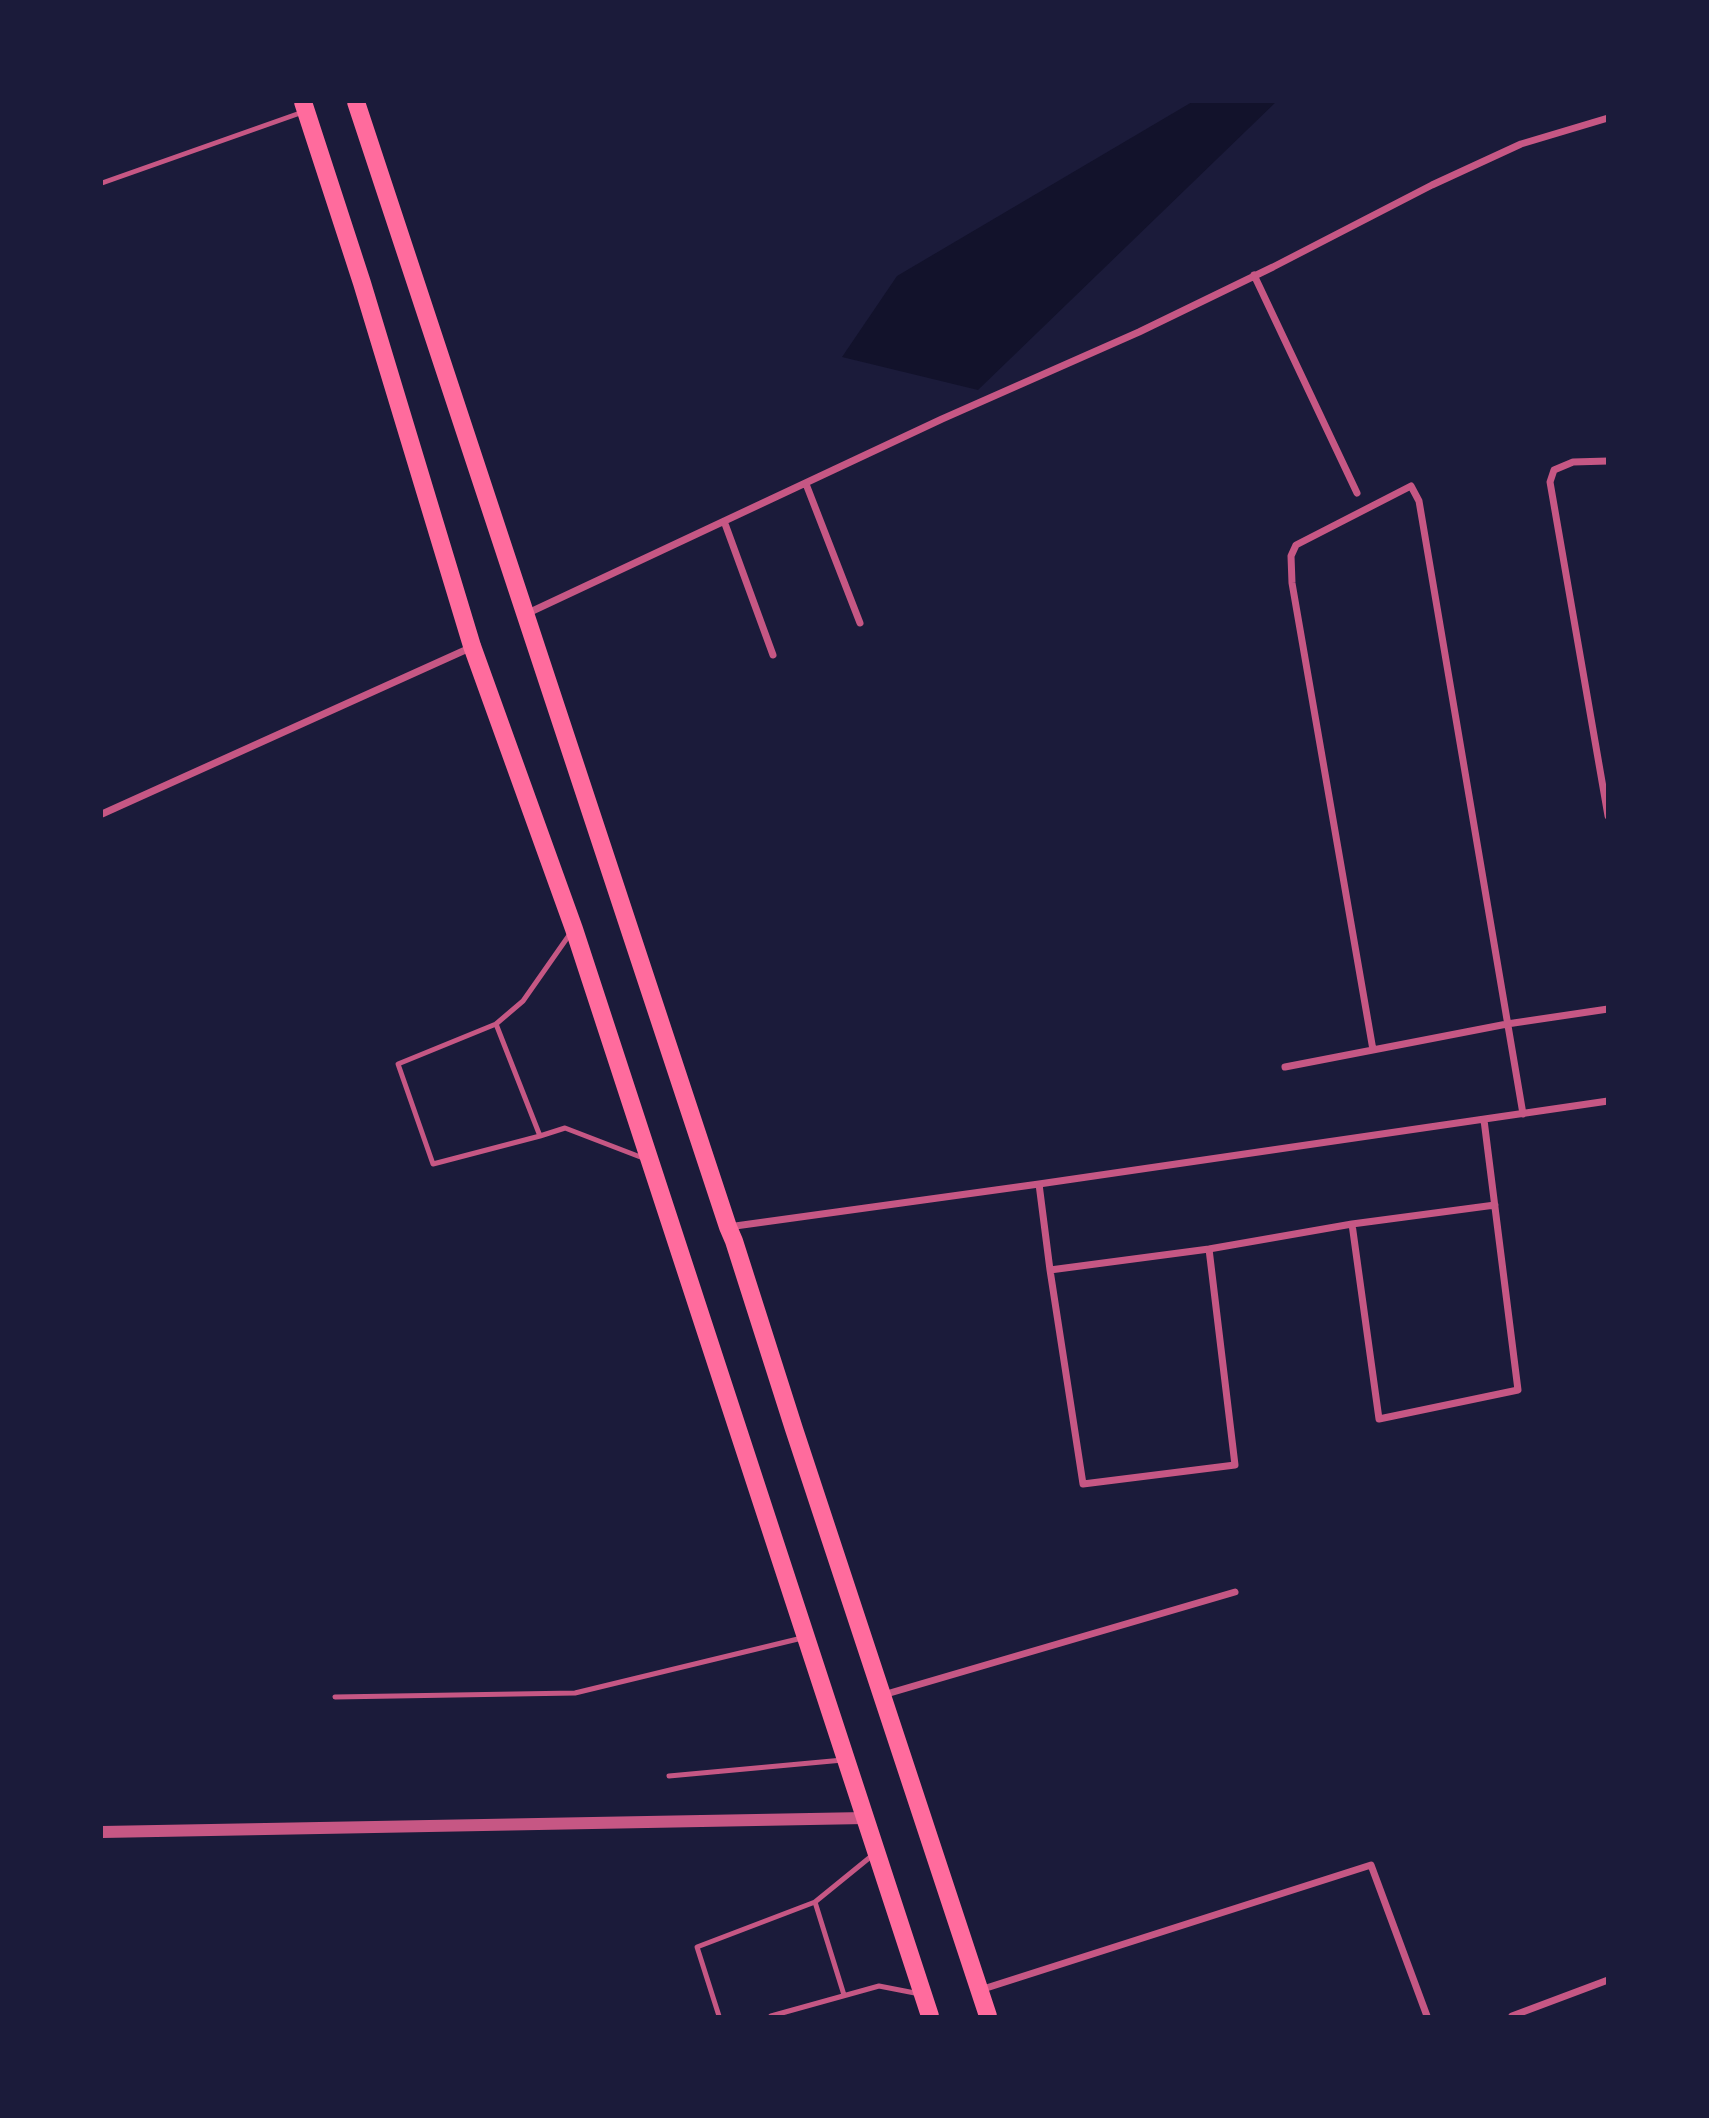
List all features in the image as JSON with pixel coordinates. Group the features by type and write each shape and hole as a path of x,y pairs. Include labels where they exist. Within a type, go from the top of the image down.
{"main road":[{"path":"356,102 988,2017"},
{"path":"304,106 362,283 472,646 573,929 930,2017"}],"street":[{"path":"526,614 942,419 1139,332 1432,185 1521,144 1608,118"},
{"path":"1254,275 1357,494"},
{"path":"1608,461 1573,462 1554,470 1550,482 1608,816"},
{"path":"806,484 860,623"},
{"path":"1373,1050 1292,583 1291,556 1296,545 1411,486 1419,501 1523,1114"},
{"path":"724,520 773,654"},
{"path":"102,814 472,646"},
{"path":"1285,1067 1507,1024 1608,1009"},
{"path":"728,1227 1608,1101"},
{"path":"1352,1224 1379,1419 1518,1390 1484,1120"},
{"path":"1039,1184 1083,1484 1235,1465 1209,1249"},
{"path":"1050,1270 1209,1249 1352,1224 1495,1205"},
{"path":"883,1695 1235,1592"},
{"path":"102,1832 865,1818"},
{"path":"980,1990 1371,1864 1427,2017"},
{"path":"1512,2017 1608,1980"}],"lane":[{"path":"102,183 304,106"},
{"path":"573,929 523,1001 496,1024 398,1064 433,1164 565,1128 649,1160"},
{"path":"496,1024 540,1136"},
{"path":"335,1697 575,1693 806,1637"},
{"path":"669,1776 846,1760"},
{"path":"719,2017 697,1947 815,1902 876,1852"},
{"path":"815,1902 844,1996"},
{"path":"771,2017 879,1986 923,1994"}],"shaded area":[{"path":"1192,102 1276,102 978,390 842,357 897,276"}]}
